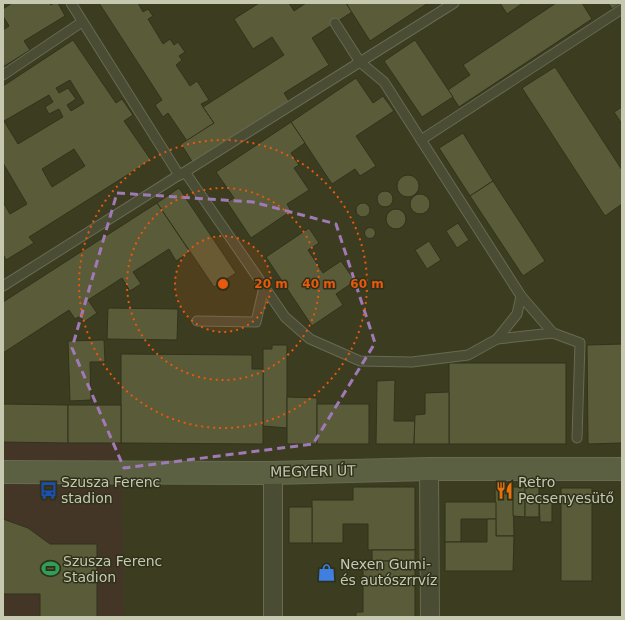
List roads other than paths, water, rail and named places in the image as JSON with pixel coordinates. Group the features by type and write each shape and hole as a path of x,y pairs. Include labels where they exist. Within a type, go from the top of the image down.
{"main road":[{"name":"MEGYERI ÚT","path":"3,472 273,473 429,469 622,469"}],"street":[{"path":"429,469 430,617"},
{"path":"622,469 622,474"},
{"path":"273,473 273,617"}],"lane":[{"path":"70,3 182,174 285,316 310,339 360,361 412,362 468,355 497,339 517,314 521,296"},
{"path":"3,286 454,3"},
{"path":"421,140 622,9"},
{"path":"3,75 82,22"},
{"path":"335,23 360,62 384,82 521,296 553,333"},
{"path":"197,321 256,322 264,287"},
{"path":"497,339 553,333 580,343 577,438"}],"place":[{"name":"Szusza Ferenc stadion","path":"48,490"},
{"name":"Retro Pecsenyesütő","path":"505,490"},
{"name":"Szusza Ferenc Stadion","path":"50,569"},
{"name":"Nexen Gumi- és autószrrvíz","path":"327,572"}]}
